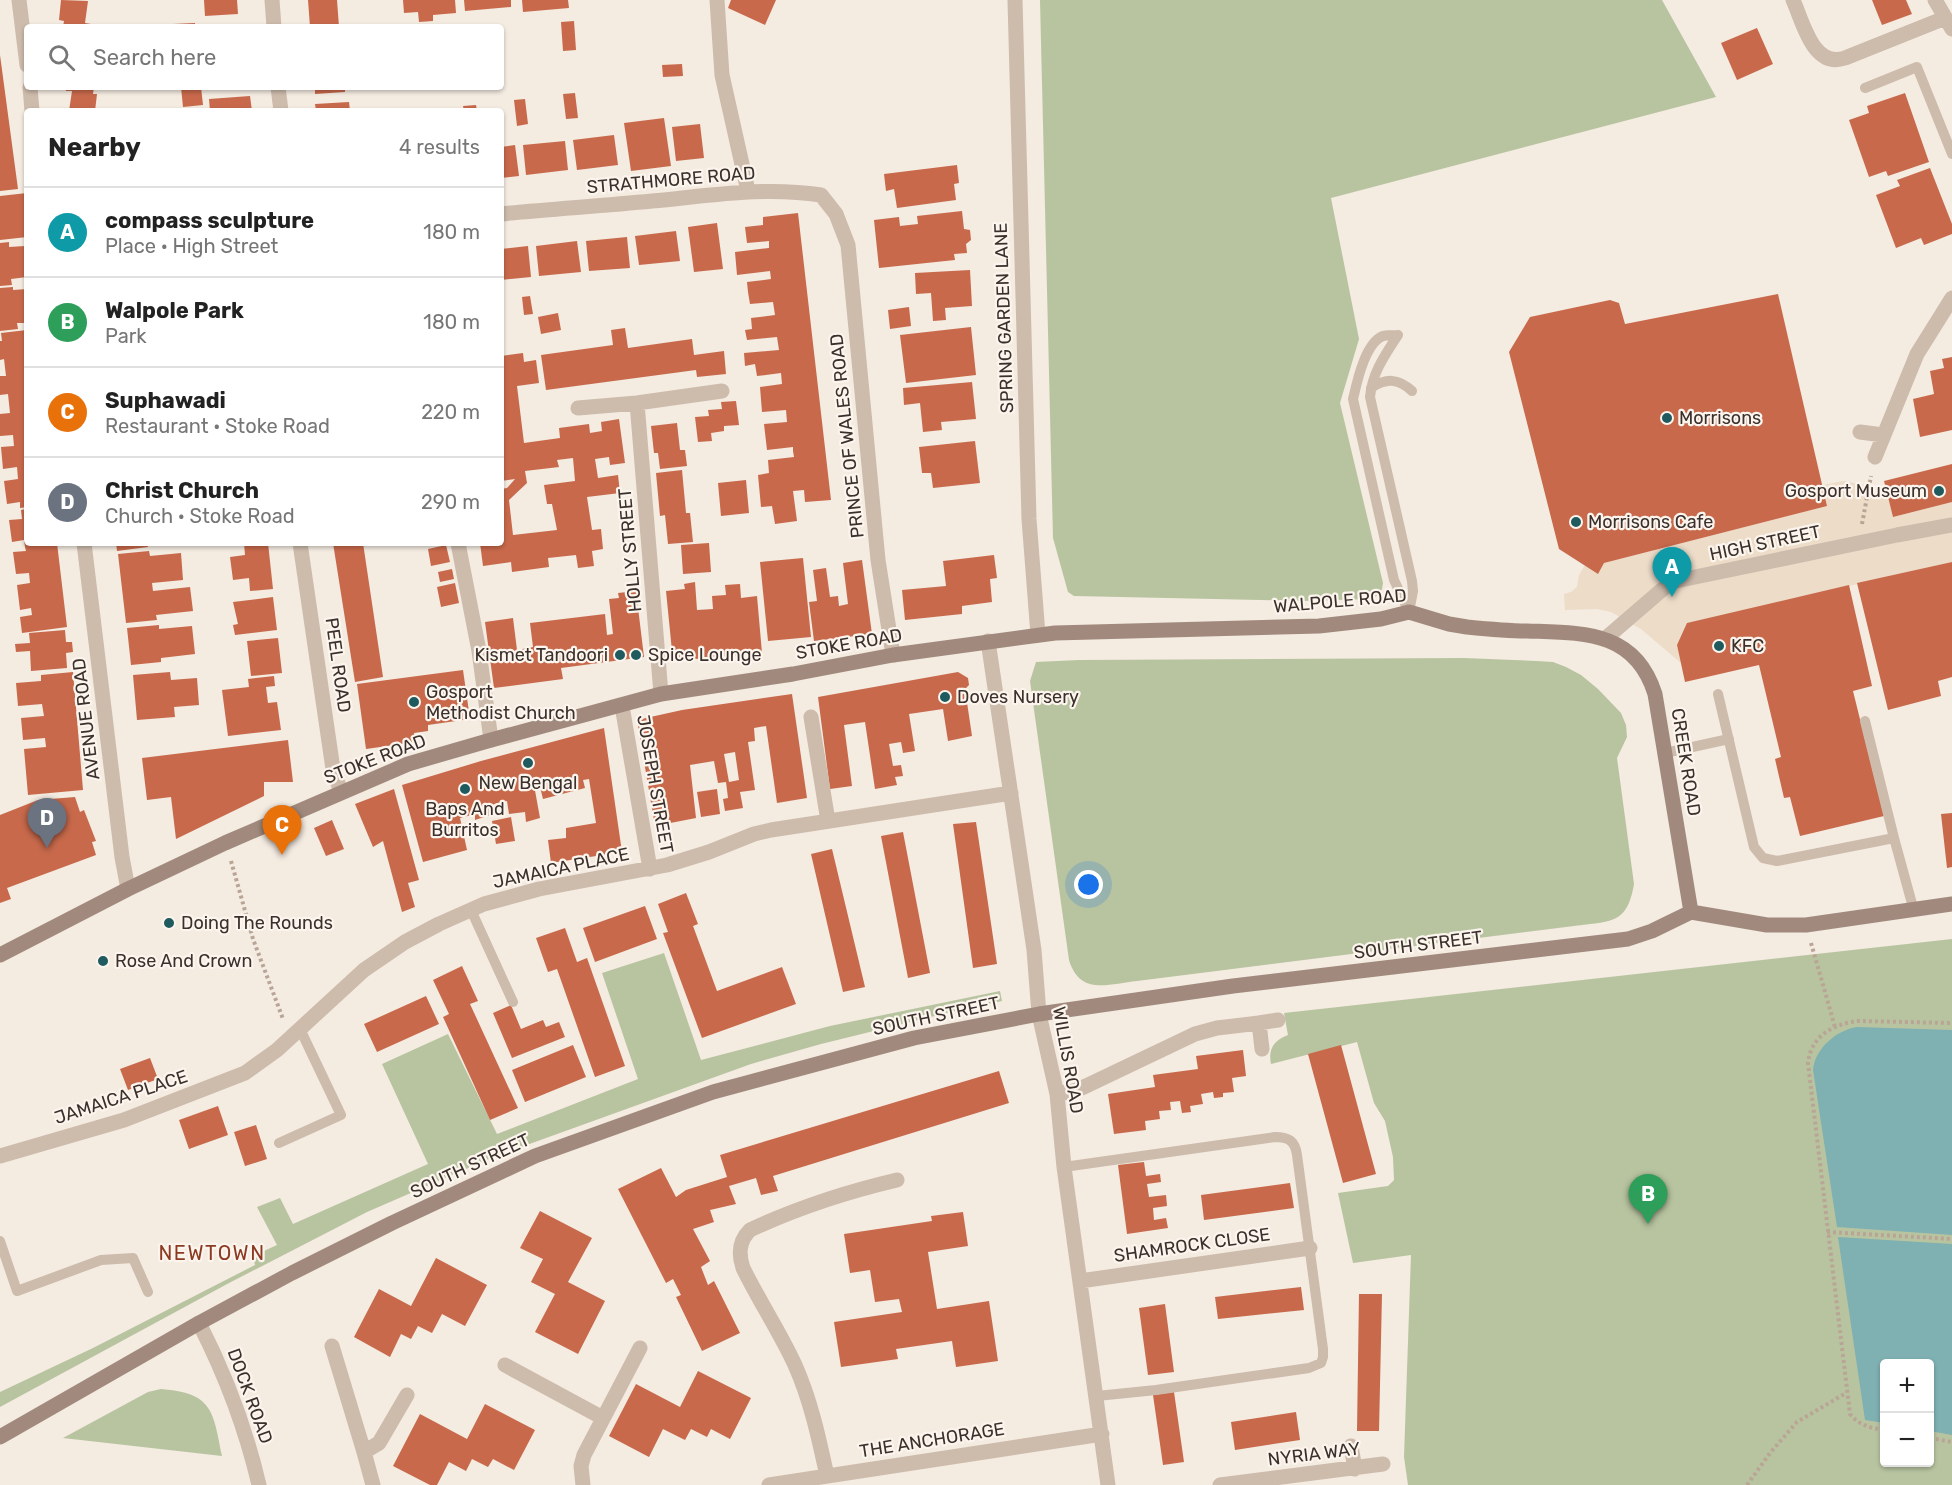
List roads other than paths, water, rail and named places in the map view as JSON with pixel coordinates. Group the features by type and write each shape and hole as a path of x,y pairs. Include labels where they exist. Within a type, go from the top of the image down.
{"main road":[{"name":"WALPOLE ROAD","path":"1038,635 1319,626 1381,619 1409,612 1467,627 1577,633 1606,638"},
{"name":"STOKE ROAD","path":"0,955 128,889 225,843 408,764 661,694 793,674 893,655 1038,635"},
{"name":"CREEK ROAD","path":"1606,638 1631,654 1648,673 1655,694 1691,912"},
{"path":"1691,912 1767,926 1806,926 1952,904"},
{"name":"SOUTH STREET","path":"0,1437 199,1323 339,1249 535,1156 713,1092 914,1038 1039,1014 1233,986 1628,939 1652,931 1691,912"}],"street":[{"path":"19,0 24,41"},
{"path":"272,0 274,24"},
{"path":"717,0 722,75 748,191"},
{"name":"SPRING GARDEN LANE","path":"1015,0 1029,519 1038,635"},
{"path":"1793,0 1815,49 1824,58 1835,61 1948,23 1935,0"},
{"path":"30,90 33,108"},
{"path":"279,90 281,108"},
{"name":"STRATHMORE ROAD","path":"504,213 748,191 798,191 821,195 836,214"},
{"name":"PRINCE OF WALES ROAD","path":"836,214 848,245 878,560 893,655"},
{"path":"1875,457 1917,354 1952,298"},
{"path":"578,408 637,404 722,391"},
{"name":"HOLLY STREET","path":"637,404 661,694"},
{"path":"1860,432 1883,435"},
{"name":"HIGH STREET","path":"1606,638 1671,582 1952,525"},
{"name":"AVENUE ROAD","path":"84,546 122,857 128,889"},
{"name":"PEEL ROAD","path":"300,546 333,769 341,792"},
{"path":"459,546 479,651 490,740"},
{"name":"WILLIS ROAD","path":"988,641 1034,950 1039,1014 1057,1094 1064,1167 1108,1485"},
{"name":"JOSEPH STREET","path":"622,706 650,869"},
{"path":"811,717 828,821"},
{"name":"JAMAICA PLACE","path":"0,1156 124,1120 245,1073 295,1033 351,980 380,958 431,928 502,898 687,860 754,834 1011,793"},
{"path":"1057,1094 1086,1086 1195,1034 1217,1028 1278,1020"},
{"path":"1259,1023 1262,1049"},
{"path":"827,1476 802,1382 778,1331 743,1268 741,1243 750,1230 764,1223 824,1200 883,1191 897,1180"},
{"name":"SHAMROCK CLOSE","path":"1080,1281 1310,1248"},
{"name":"DOCK ROAD","path":"199,1323 238,1415 259,1485"},
{"path":"332,1347 373,1485"},
{"path":"583,1485 582,1461 640,1348"},
{"path":"505,1365 603,1418"},
{"path":"364,1452 379,1443 406,1395"},
{"name":"THE ANCHORAGE","path":"769,1485 1101,1434"},
{"path":"1351,1446 1355,1469"},
{"name":"NYRIA WAY","path":"1220,1485 1251,1483 1383,1464"}],"lane":[{"path":"1865,88 1917,67 1952,154"},
{"path":"1398,335 1377,368 1370,397 1412,581 1413,591 1409,612 1394,580 1353,399 1360,370 1376,340 1385,336 1398,335"},
{"path":"1371,388 1391,379 1404,384 1412,391"},
{"path":"1718,694 1754,847 1763,858 1777,861 1894,838"},
{"path":"1865,722 1914,910"},
{"path":"1665,753 1729,739"},
{"path":"471,910 513,1002"},
{"path":"279,1143 341,1115 295,1033"},
{"path":"1064,1167 1272,1137 1284,1137 1291,1140 1296,1147 1323,1360 1319,1365 1156,1390 1097,1396"},
{"path":"0,1241 17,1291 101,1260 133,1258 148,1292"}],"water":[{"path":"1857,1027 1952,1030 1952,1235 1837,1227 1813,1070 1818,1054 1828,1041 1842,1032"},
{"path":"1838,1237 1952,1244 1952,1435 1934,1432 1934,1359 1880,1359 1880,1422 1865,1420"}],"place":[{"name":"Morrisons","path":"1667,418"},
{"name":"Gosport Museum","path":"1939,491"},
{"name":"Morrisons Cafe","path":"1576,522"},
{"name":"compass sculpture","path":"1672,597"},
{"name":"KFC","path":"1719,646"},
{"name":"Kismet Tandoori","path":"620,655"},
{"name":"Spice Lounge","path":"636,655"},
{"name":"Doves Nursery","path":"945,697"},
{"name":"Gosport Methodist Church","path":"414,702"},
{"name":"New Bengal","path":"528,763"},
{"name":"Baps And Burritos","path":"465,789"},
{"name":"Christ Church","path":"47,848"},
{"name":"Suphawadi","path":"282,855"},
{"name":"Doing The Rounds","path":"169,923"},
{"name":"Rose And Crown","path":"103,961"},
{"name":"Walpole Park","path":"1648,1224"}],"district":[{"name":"NEWTOWN","path":"212,1253"}]}
